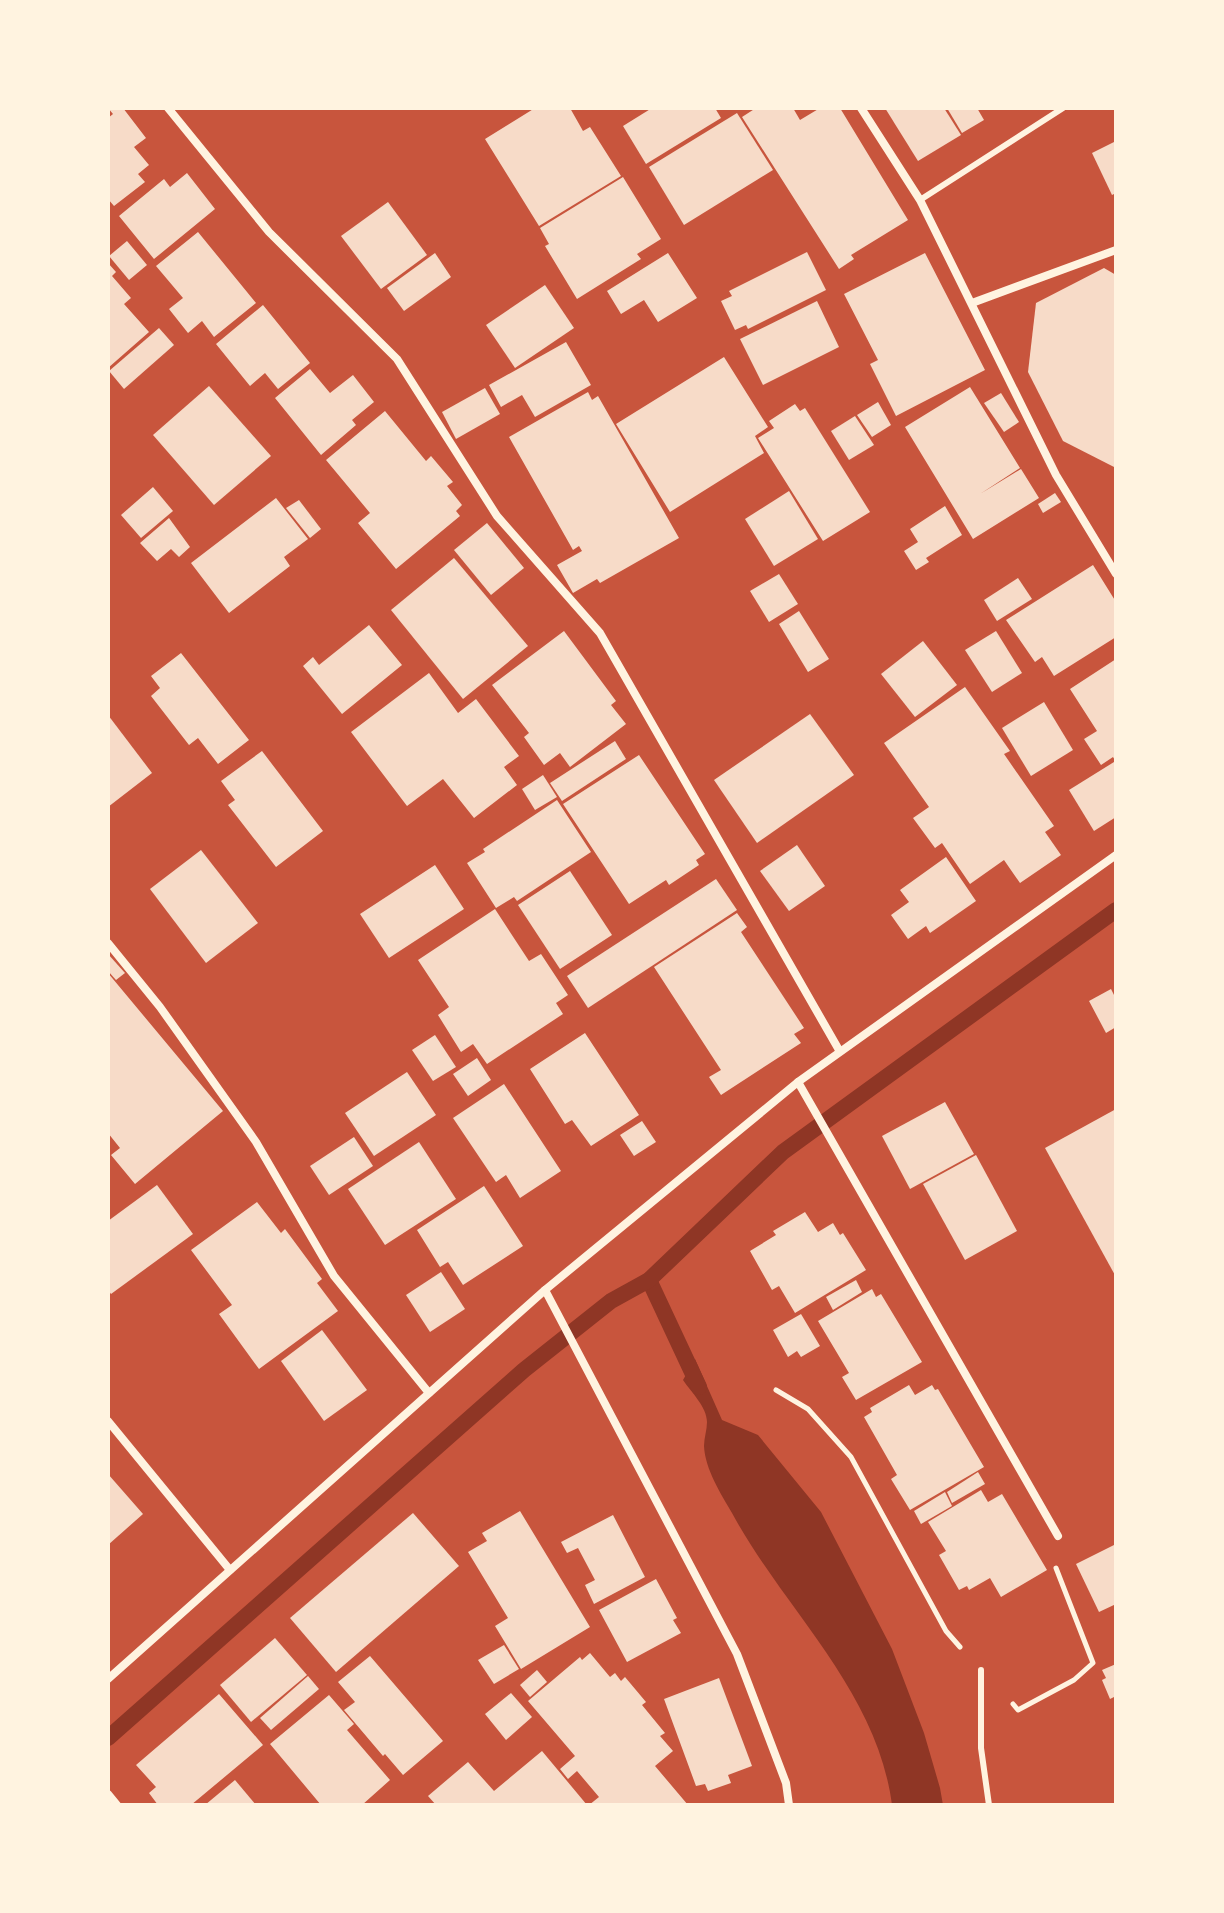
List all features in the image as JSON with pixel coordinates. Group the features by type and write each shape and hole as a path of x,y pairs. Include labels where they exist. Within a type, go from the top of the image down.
{"street":[{"path":"168,108 269,232 397,359 497,516 600,633 839,1050"},
{"path":"861,108 920,200 1056,475 1116,574"},
{"path":"972,303 1116,250"},
{"path":"108,1679 545,1290 798,1082 1116,855"},
{"path":"108,943 160,1007 256,1142 334,1276 429,1393"},
{"path":"798,1082 1058,1536"},
{"path":"545,1290 737,1654 786,1783 789,1805"},
{"path":"108,1421 230,1570"},
{"path":"108,1794 117,1805"}],"lane":[{"path":"920,200 1063,108"},
{"path":"981,1670 981,1748 989,1805"}],"path":[{"path":"776,1390 808,1409 851,1457 946,1631 1018,1710 1074,1680 1093,1663 1054,1564 1058,1536"}],"shaded area":[{"path":"695,1359 722,1420 758,1435 821,1512 892,1649 924,1733 943,1805 892,1805 883,1763 849,1688 753,1549 710,1472 704,1446 706,1416 702,1405 683,1380"}],"building":[{"path":"108,108 123,108 146,138 134,147 149,165 138,174 145,182 114,206 108,199 108,118 113,114"},
{"path":"535,108 570,108 583,131 590,127 621,176 539,226 485,139"},
{"path":"652,108 715,108 721,118 646,164 623,126"},
{"path":"756,108 793,108 800,120 820,108 840,108 908,220 851,255 854,259 839,269 742,117"},
{"path":"885,108 944,108 961,135 918,161"},
{"path":"947,108 977,108 984,120 962,133"},
{"path":"737,113 773,170 684,225 649,167"},
{"path":"1116,141 1116,193 1112,195 1092,153"},
{"path":"187,173 215,209 154,259 119,216 164,179 170,187"},
{"path":"623,177 661,239 637,254 641,259 577,299 545,246 549,244 540,228"},
{"path":"388,202 427,255 381,289 341,236"},
{"path":"198,232 256,303 214,337 202,321 188,333 169,309 183,298 156,266"},
{"path":"127,241 147,265 129,280 109,256"},
{"path":"807,252 826,290 748,329 746,325 735,330 721,301 732,296 729,291"},
{"path":"435,253 451,277 404,311 387,288"},
{"path":"668,253 697,298 658,322 644,300 621,314 607,291"},
{"path":"925,253 985,370 896,416 870,364 878,360 844,294"},
{"path":"108,263 116,272 112,276 131,298 124,304 149,332 108,368"},
{"path":"1104,268 1116,275 1116,468 1063,441 1028,372 1036,303"},
{"path":"545,285 574,328 515,368 486,325"},
{"path":"817,301 839,347 763,385 740,339"},
{"path":"263,305 310,363 278,389 265,373 250,386 216,344"},
{"path":"159,328 174,345 124,389 109,371"},
{"path":"566,342 591,385 535,417 522,395 501,407 489,385"},
{"path":"724,357 768,427 755,436 764,453 670,512 616,424"},
{"path":"310,369 330,393 353,375 374,402 352,420 356,425 321,455 275,398"},
{"path":"209,386 271,456 214,505 153,435"},
{"path":"970,387 1020,468 980,494 1021,469 1039,498 973,539 905,427"},
{"path":"485,388 500,414 456,439 442,412"},
{"path":"588,392 592,400 598,396 679,538 600,583 597,579 573,593 557,565 582,551 579,546 573,550 509,437"},
{"path":"1001,393 1019,422 1004,432 984,403"},
{"path":"878,402 891,425 872,437 857,415"},
{"path":"795,404 800,411 805,408 870,512 823,541 758,438 774,428 769,421"},
{"path":"385,411 426,461 431,456 453,482 447,486 462,505 456,511 460,516 396,569 358,523 370,513 326,460"},
{"path":"855,416 874,445 849,460 831,431"},
{"path":"153,487 173,511 141,538 121,515"},
{"path":"789,491 818,539 774,566 745,519"},
{"path":"1055,493 1061,502 1043,513 1038,504"},
{"path":"276,498 308,539 284,557 290,566 229,613 191,563"},
{"path":"299,500 321,529 310,538 286,508"},
{"path":"945,506 962,535 926,558 929,562 916,570 904,551 918,542 910,529"},
{"path":"169,518 190,547 179,557 171,549 157,561 140,543"},
{"path":"487,523 524,568 491,595 454,550"},
{"path":"454,558 528,646 463,699 391,610"},
{"path":"1093,565 1116,602 1116,637 1054,676 1042,657 1035,662 1006,620"},
{"path":"779,574 798,604 769,622 750,591"},
{"path":"1018,578 1032,599 997,621 984,600"},
{"path":"799,611 829,659 808,672 779,624"},
{"path":"369,625 402,665 342,714 303,666 313,657 319,665"},
{"path":"564,631 616,701 611,705 626,724 570,767 560,753 544,765 524,737 529,733 492,685"},
{"path":"996,631 1022,673 992,692 965,650"},
{"path":"923,641 957,685 915,717 881,674"},
{"path":"181,653 249,740 218,764 198,738 189,745 151,696 160,688 151,676"},
{"path":"1116,659 1116,762 1113,757 1101,765 1084,739 1097,731 1070,689"},
{"path":"429,673 458,713 476,699 519,756 504,767 517,785 474,818 443,779 407,806 351,732"},
{"path":"965,687 1010,751 1004,754 1054,826 1045,832 1061,855 1020,883 1004,860 970,884 942,843 935,848 913,818 929,807 884,743"},
{"path":"1044,702 1073,750 1031,776 1002,728"},
{"path":"810,714 854,775 757,843 714,780"},
{"path":"108,715 152,773 108,807"},
{"path":"615,741 626,759 562,801 550,783"},
{"path":"262,751 323,831 276,867 228,805 235,800 221,781"},
{"path":"639,755 705,854 696,860 699,865 669,885 666,880 629,904 563,804"},
{"path":"1114,762 1116,817 1094,831 1069,790"},
{"path":"543,775 557,797 535,810 522,789"},
{"path":"557,800 591,852 517,901 514,897 496,908 467,863"},
{"path":"797,845 825,886 789,911 760,871"},
{"path":"201,850 258,923 206,963 150,889"},
{"path":"946,857 976,901 930,933 926,926 908,939 891,915 909,902 900,890"},
{"path":"435,865 464,909 389,958 360,914"},
{"path":"570,871 612,935 560,969 518,905"},
{"path":"716,879 737,910 588,1008 567,976"},
{"path":"495,909 529,961 541,954 568,995 556,1003 563,1014 487,1064 473,1044 461,1052 438,1015 449,1007 418,960"},
{"path":"737,913 747,927 741,932 804,1028 794,1034 801,1043 721,1095 709,1077 721,1070 654,967"},
{"path":"108,954 125,973 116,980 108,971"},
{"path":"108,973 223,1111 135,1184 111,1155 120,1148 108,1133"},
{"path":"1111,989 1116,999 1116,1027 1106,1033 1089,1001"},
{"path":"585,1033 639,1115 591,1146 572,1120 565,1124 530,1069"},
{"path":"435,1035 456,1067 433,1081 412,1050"},
{"path":"477,1058 491,1080 468,1096 453,1074"},
{"path":"407,1072 436,1115 374,1156 345,1113"},
{"path":"504,1084 561,1171 520,1198 506,1175 496,1182 453,1118"},
{"path":"945,1102 974,1154 910,1189 882,1136"},
{"path":"1116,1109 1116,1277 1045,1148"},
{"path":"642,1121 656,1142 634,1156 620,1135"},
{"path":"354,1137 373,1166 329,1195 310,1166"},
{"path":"419,1142 456,1199 385,1245 348,1189"},
{"path":"976,1155 1017,1231 965,1260 923,1184"},
{"path":"157,1185 193,1234 111,1294 108,1290 108,1221"},
{"path":"484,1186 523,1246 463,1285 448,1262 440,1267 417,1230"},
{"path":"257,1202 281,1233 285,1229 322,1279 317,1283 338,1311 259,1369 219,1314 232,1305 191,1250"},
{"path":"805,1212 818,1232 833,1223 840,1235 843,1233 866,1270 795,1313 779,1286 772,1290 750,1251 776,1235 773,1231"},
{"path":"441,1272 465,1309 430,1332 406,1295"},
{"path":"856,1280 862,1292 833,1310 826,1297"},
{"path":"872,1289 876,1297 881,1294 922,1362 856,1400 842,1377 849,1373 818,1321"},
{"path":"801,1314 820,1346 801,1357 797,1351 788,1357 773,1330"},
{"path":"322,1330 367,1390 324,1421 281,1361"},
{"path":"909,1385 915,1395 932,1385 935,1390 938,1389 984,1467 910,1510 891,1479 897,1475 864,1417 872,1412 870,1408"},
{"path":"978,1472 985,1484 952,1503 947,1492"},
{"path":"108,1474 143,1514 108,1545"},
{"path":"981,1490 988,1502 1002,1494 1047,1570 1001,1597 990,1578 969,1590 967,1586 959,1590 939,1555 946,1551 928,1522"},
{"path":"945,1492 952,1506 921,1524 914,1511"},
{"path":"520,1511 590,1627 521,1669 495,1626 508,1618 468,1552 487,1541 482,1533"},
{"path":"413,1513 459,1566 336,1672 290,1618"},
{"path":"613,1515 645,1577 594,1604 585,1585 595,1580 578,1548 567,1553 561,1542"},
{"path":"1116,1544 1116,1604 1099,1612 1076,1564"},
{"path":"656,1579 677,1618 673,1620 681,1633 627,1662 599,1610"},
{"path":"275,1638 307,1675 251,1722 220,1685"},
{"path":"504,1645 519,1669 494,1684 478,1660"},
{"path":"590,1653 610,1677 615,1673 621,1681 625,1677 646,1702 642,1705 665,1733 660,1736 673,1751 655,1766 688,1805 589,1805 599,1797 577,1771 568,1779 560,1769 575,1756 528,1701 580,1657 582,1660"},
{"path":"370,1656 443,1741 403,1775 344,1710 355,1702 338,1682"},
{"path":"1116,1664 1116,1696 1110,1699 1102,1680 1106,1678 1102,1670"},
{"path":"537,1670 547,1682 530,1697 520,1685"},
{"path":"308,1676 319,1689 271,1730 260,1718"},
{"path":"719,1678 752,1766 728,1775 731,1783 708,1791 705,1784 696,1786 664,1699"},
{"path":"511,1693 532,1717 506,1740 485,1714"},
{"path":"219,1694 263,1745 191,1805 158,1805 149,1793 156,1787 136,1765"},
{"path":"329,1695 354,1724 347,1730 390,1780 362,1805 321,1805 270,1744"},
{"path":"542,1751 587,1805 436,1805 428,1796 468,1762 494,1791"},
{"path":"235,1780 256,1805 205,1805"}],"waterway":[{"path":"108,1738 524,1370 611,1301 649,1280 783,1152 1116,910"},
{"path":"649,1280 699,1387"}]}
